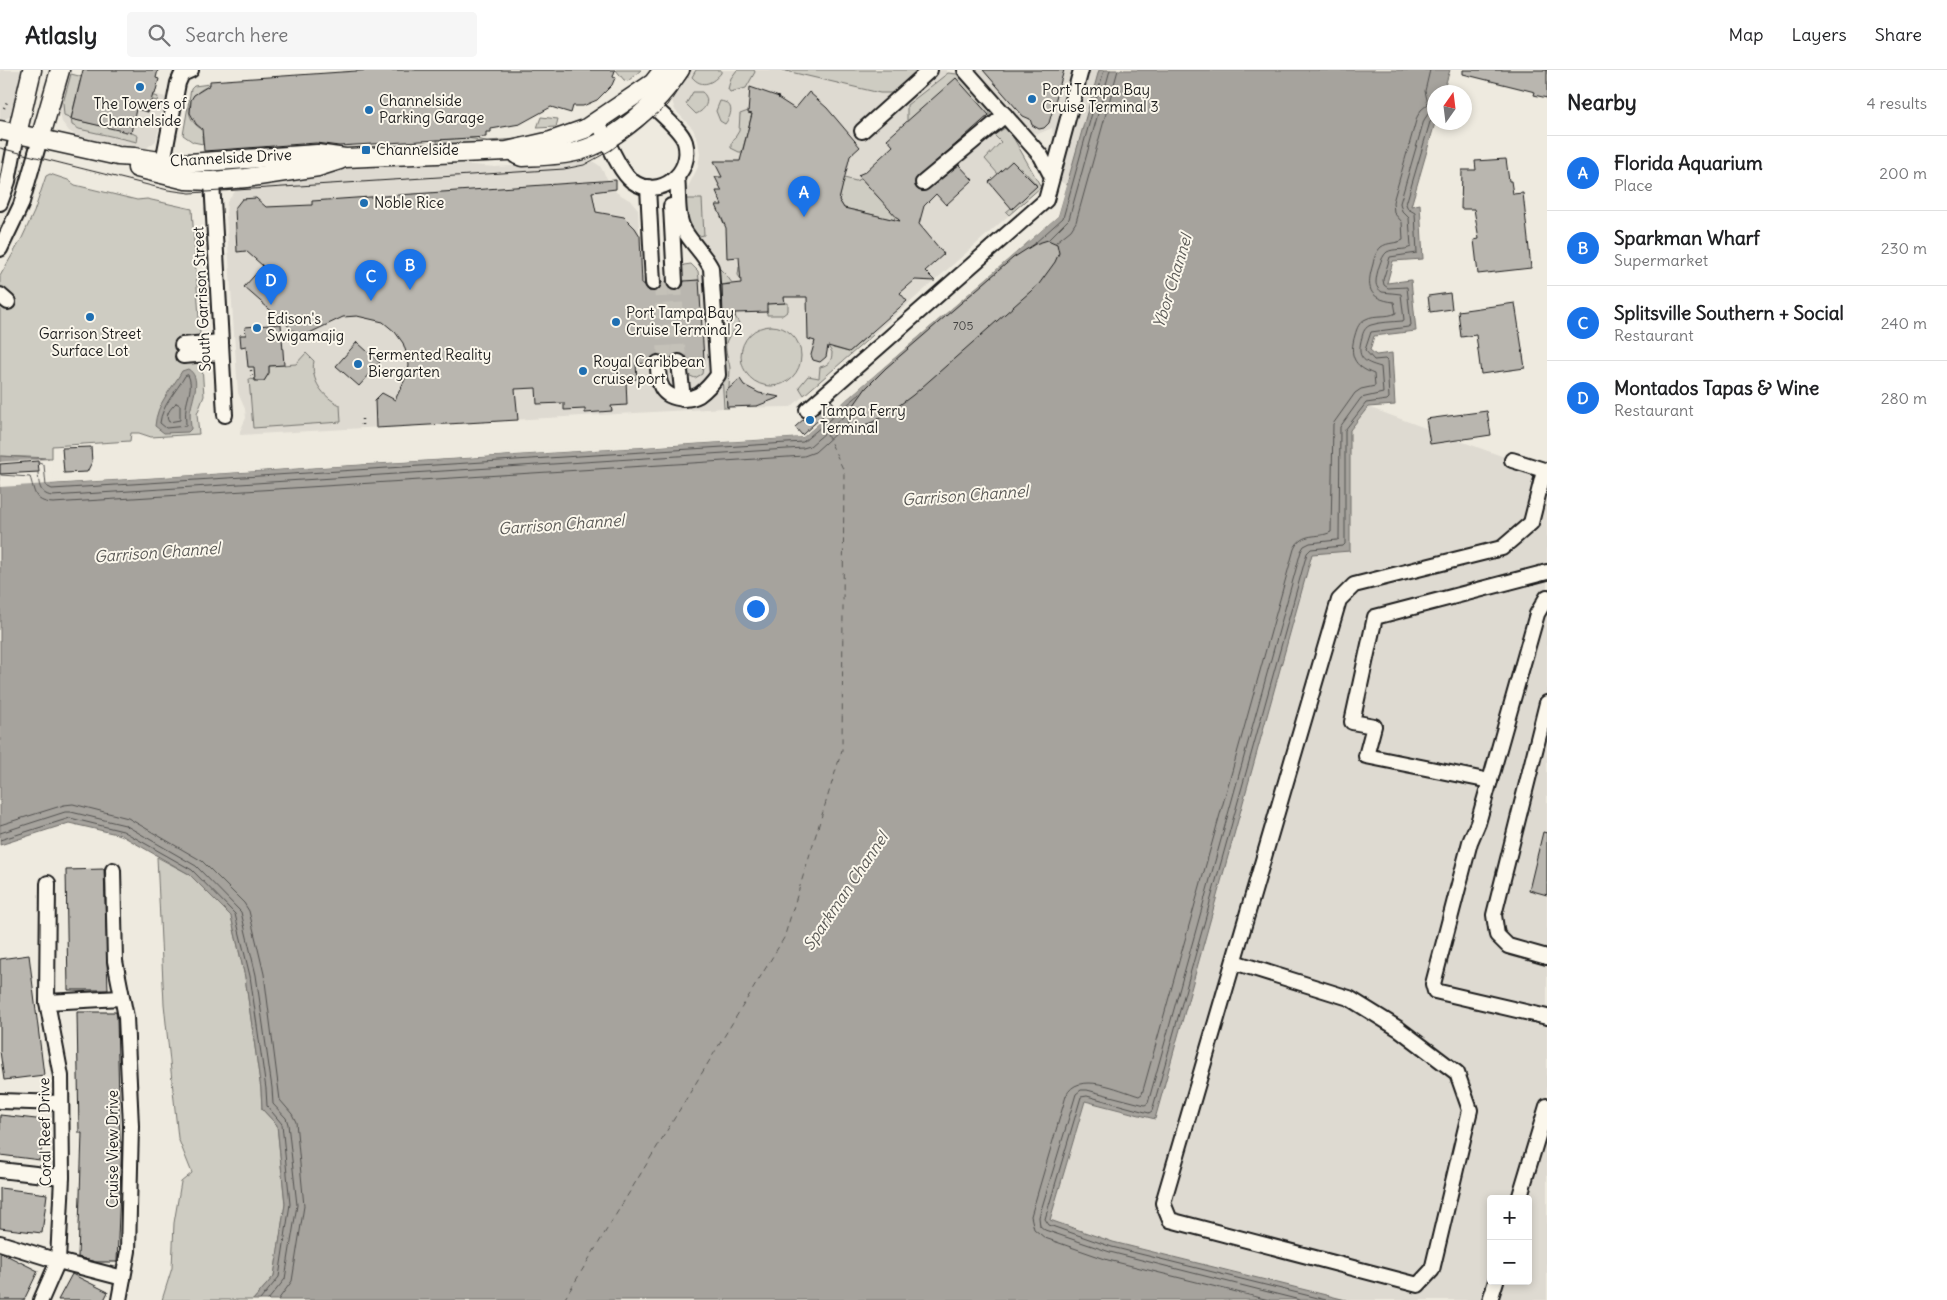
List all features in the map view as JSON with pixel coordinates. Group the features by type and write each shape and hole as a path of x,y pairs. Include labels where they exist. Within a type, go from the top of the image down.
{"main road":[{"path":"17,134 32,70"},
{"path":"40,140 60,70"},
{"name":"Channelside Drive","path":"0,130 118,156 163,162 189,163 317,154 345,158 506,151 570,135 598,122 653,83 663,70"},
{"name":"Channelside Drive","path":"506,151 522,157 566,154 588,148 607,139 652,104 669,87 680,70"},
{"path":"212,181 218,175 234,167 268,163 295,155"},
{"name":"Channelside Drive","path":"118,156 131,167 186,180 212,181 318,167 345,158"}],"street":[{"path":"163,162 178,83 182,74 191,70"},
{"path":"862,131 930,70"},
{"path":"965,70 1041,156 1052,177"},
{"path":"807,410 1046,200 1080,70"},
{"path":"598,122 623,172 630,180 641,186 663,184 686,162 687,150 684,139 678,130 652,104"},
{"path":"923,183 1004,114"},
{"path":"0,203 8,180 17,134"},
{"path":"0,249 21,205 40,140"},
{"name":"South Garrison Street","path":"212,181 225,415"},
{"path":"663,184 664,282 663,184"},
{"path":"663,184 684,230 706,257 711,268 718,370 713,382 698,395 675,397 660,384 669,362 675,397"},
{"path":"182,350 221,348"},
{"path":"1234,962 1349,998 1399,1029 1457,1073 1470,1110 1432,1270 1418,1285 1170,1220 1164,1203 1339,600 1354,585 1502,548 1531,523 1546,471 1512,460"},
{"path":"1490,781 1366,756 1374,726 1352,722 1375,617 1547,572"},
{"path":"1547,597 1537,614 1478,823 1470,842 1434,984 1435,991 1547,1017"},
{"path":"1547,703 1494,915 1497,935 1508,946 1547,957"},
{"name":"Cruise View Drive","path":"113,870 115,961 126,1017 131,1126 128,1252 119,1300"},
{"name":"Coral Reef Drive","path":"48,883 47,1002 61,1076 62,1177 58,1261"},
{"path":"47,1002 121,998"},
{"path":"0,1101 61,1104"},
{"path":"1520,1195 1547,1106"},
{"path":"0,1170 62,1177"},
{"path":"0,1243 123,1278"},
{"path":"41,1300 58,1261"},
{"path":"1490,1300 1495,1285"}],"path":[{"path":"251,370 252,377 255,377"},
{"path":"362,418 362,428"}],"shaded area":[{"path":"0,70 24,70 14,110 11,116 0,120"},
{"path":"616,70 641,70 628,81 624,80"},
{"path":"686,70 946,70 948,73 957,74 1013,137 1041,187 791,407 724,408 240,435 246,418 245,409 238,393 226,214 227,202 237,189 244,184 321,170 439,162 495,167 560,163 586,157 600,166 616,192 631,201 638,209 642,277 715,274 683,214 685,193 698,167 700,154 698,141 693,129 675,110 670,94"},
{"path":"696,70 721,70 721,73 711,82 703,84 692,77"},
{"path":"737,70 754,70 755,72 746,88 730,92 728,89 731,78"},
{"path":"782,70 918,70 892,93 880,93"},
{"path":"975,70 1099,70 1067,185 1061,182 1052,128 1038,134 1029,131"},
{"path":"66,73 166,97 156,141 145,149 133,148 77,136 69,131 62,122 59,110"},
{"path":"948,73 957,74 990,110 990,118 907,121 907,105"},
{"path":"71,74 83,77 83,79 158,97 157,101 80,81 71,119 64,115 63,103"},
{"path":"210,84 210,86 194,96 189,107 189,113 198,127 214,134 202,135 203,144 193,142 183,135 191,89 194,86"},
{"path":"693,92 702,92 707,101 705,107 696,114 686,104"},
{"path":"720,101 728,104 731,110 725,124 720,121 716,111"},
{"path":"748,111 752,114 742,152 739,152 731,148 731,144 739,131 740,114"},
{"path":"541,117 558,119 556,127 537,128"},
{"path":"71,119 130,132 138,136 137,142 79,129 72,125"},
{"path":"1005,128 1013,137 1041,187 1009,215 1006,212 1012,209 1037,185 1021,168 998,174 985,159 1001,142 994,135"},
{"path":"467,138 487,141 518,139 516,144 437,143 437,140"},
{"name":"Garrison Street Surface Lot","path":"50,174 68,180 75,185 137,200 147,199 192,209 204,396 197,414 199,434 151,437 139,433 131,433 130,441 52,446 52,458 0,456 0,276 22,238 34,212 46,176"},
{"path":"868,176 864,181 880,199 897,211 894,220 844,208 839,200 844,178 856,181"},
{"path":"684,199 702,199 704,235 695,237 687,225"},
{"path":"708,252 712,254 719,268 732,283 722,285 723,317 735,316 739,323 726,344 730,368 729,389 726,391 727,407 729,408 724,408 716,274"},
{"path":"691,264 698,271 699,280 680,282 680,268"},
{"path":"749,266 763,304 788,303 788,311 783,315 767,315 767,308 761,308 741,276 740,278 738,275 739,267"},
{"path":"765,326 777,326 788,331 796,339 801,350 799,368 788,381 777,386 765,386 754,381 746,373 741,362 741,350 746,339 754,331"},
{"path":"871,333 873,335 804,395 799,387 808,376 819,378 820,367 828,364 831,360 832,352 829,344 833,348 849,352"},
{"path":"306,353 314,361 314,375 319,387 323,393 340,405 341,422 253,428 249,379 264,381 269,373 269,366 296,364"},
{"path":"704,360 702,374 695,378 688,375 684,361"},
{"path":"1368,407 1547,471 1547,1300 1346,1300 1113,1242 1050,1220 1085,1101 1155,1119 1312,554 1350,550 1350,430"},
{"path":"157,857 189,874 231,916 245,977 261,1089 262,1109 277,1125 285,1204 274,1276 253,1300 162,1300 172,1268 174,1223 181,1182 192,1173 178,1138 164,1004"}],"water":[{"path":"1099,70 1450,70 1445,85 1427,85 1427,130 1433,130 1411,206 1420,204 1423,259 1393,261 1387,283 1411,280 1416,331 1374,336 1370,350 1376,355 1392,353 1395,405 1368,407 1350,430 1350,551 1312,554 1155,1119 1085,1101 1050,1220 1113,1242 1346,1300 253,1300 274,1276 285,1204 277,1125 262,1109 261,1089 245,977 231,916 189,874 121,835 69,823 0,845 0,456 49,459 51,484 803,437 1058,216"},
{"path":"188,369 195,377 196,382 190,413 191,429 188,432 164,433 155,426 159,410 182,371"}],"pier":[{"path":"1065,184 1067,185 1058,216 803,437 0,487 0,462 51,459 53,482 802,435 1056,215"}],"building":[{"path":"83,70 158,70 156,78 159,79 148,112 136,109 131,133 71,119"},
{"name":"Channelside Parking Garage","path":"371,70 615,70 613,77 615,78 612,85 597,100 583,106 573,106 571,113 551,107 520,124 491,129 491,132 486,132 486,137 339,146 316,143 204,151 202,129 196,124 190,113 191,100 194,95 210,85 210,81"},
{"name":"Port Tampa Bay Cruise Terminal 3","path":"983,70 1064,70 1049,123 1044,128 1039,129 1032,125 1030,119 1023,116"},
{"path":"1463,70 1547,70 1547,98 1534,95 1535,92 1463,74"},
{"path":"956,78 989,115 915,180 917,189 925,191 959,165 973,180 946,205 936,194 924,206 919,224 944,254 925,271 935,281 915,280 900,293 907,301 849,352 828,346 826,357 820,362 813,360 811,355 815,341 808,339 807,297 784,297 785,303 767,304 767,312 735,313 735,317 723,317 722,285 741,283 739,257 727,258 726,228 716,205 722,205 716,191 722,191 715,177 722,177 714,161 740,161 752,114 748,113 750,87 779,97 795,109 809,92 827,108 860,147 850,156 839,200 844,208 900,221 858,175 865,172 893,146 887,139"},
{"path":"1506,159 1513,194 1523,193 1531,268 1478,274 1474,240 1479,239 1474,209 1461,209 1462,170 1476,170 1475,161"},
{"path":"1012,161 1037,186 1012,209 989,182"},
{"path":"616,180 616,189 592,192 596,212 624,217 635,228 640,236 642,284 649,291 657,291 662,283 666,282 671,290 676,291 683,286 684,281 699,280 704,360 688,361 686,356 679,353 673,355 670,362 667,362 663,356 658,354 651,358 649,363 636,364 637,379 626,380 627,405 611,406 612,411 585,413 585,409 564,410 564,403 537,404 536,388 515,389 518,420 376,428 375,400 382,393 395,400 408,373 407,355 403,343 395,332 383,322 357,316 343,317 301,337 244,287 263,266 246,251 237,252 235,208 242,199 256,198 266,207 312,205 312,201"},
{"path":"1048,240 1057,244 1059,253 1055,262 1039,284 913,395 889,413 859,427 847,427 854,405 866,388 886,368 1013,258 1035,244"},
{"path":"1450,293 1452,309 1430,312 1428,296"},
{"path":"1515,303 1525,368 1481,374 1476,335 1461,337 1458,311"},
{"path":"281,324 284,365 269,366 269,373 264,381 255,381 254,367 248,367 246,346 241,347 240,335 246,335 245,327"},
{"path":"357,342 380,363 359,386 336,366"},
{"path":"740,379 744,385 759,393 780,397 757,406 727,407 726,391"},
{"name":"Tampa Ferry Terminal","path":"831,400 835,405 802,435 795,427 805,418 813,417"},
{"path":"1487,411 1491,435 1430,444 1426,419"},
{"path":"91,447 92,462 87,472 64,473 62,448"},
{"path":"38,461 39,472 0,474 0,464"},
{"path":"1543,832 1547,833 1547,895 1529,890"},
{"path":"104,869 108,990 68,990 66,870"},
{"path":"29,955 44,1075 4,1080 0,1051 0,959"},
{"path":"77,1012 116,1012 117,1018 120,1142 122,1142 117,1262 95,1262 78,1257 82,1133 79,1133"},
{"path":"0,1115 45,1120 40,1160 0,1155"},
{"path":"0,1188 47,1194 42,1233 0,1228"},
{"path":"0,1252 38,1271 24,1300 0,1300"},
{"path":"72,1274 108,1292 104,1300 58,1300"}],"ferry route":[{"path":"564,1300 784,938 842,750 844,471 821,422"}],"tunnel":[{"path":"675,282 679,362"},
{"path":"661,283 665,362"}],"tram line":[{"path":"0,148 168,190 190,193 564,169 584,165 611,150 668,105 691,70"}],"place":[{"name":"The Towers of Channelside","path":"140,87"},
{"name":"Port Tampa Bay Cruise Terminal 3","path":"1032,99"},
{"name":"Channelside Parking Garage","path":"369,110"},
{"name":"Channelside","path":"366,150"},
{"name":"Noble Rice","path":"364,203"},
{"name":"Florida Aquarium","path":"804,217"},
{"name":"Sparkman Wharf","path":"410,290"},
{"name":"Splitsville Southern + Social","path":"371,301"},
{"name":"Montados Tapas & Wine","path":"271,305"},
{"name":"Garrison Street Surface Lot","path":"90,317"},
{"name":"Port Tampa Bay Cruise Terminal 2","path":"616,322"},
{"name":"Edison's Swigamajig","path":"257,328"},
{"name":"Fermented Reality Biergarten","path":"358,364"},
{"name":"Royal Caribbean cruise port","path":"583,371"},
{"name":"Tampa Ferry Terminal","path":"810,420"}],"water label":[{"name":"Ybor Channel","path":"1172,281"},
{"name":"Garrison Channel","path":"965,495"},
{"name":"Garrison Channel","path":"561,524"},
{"name":"Garrison Channel","path":"157,552"},
{"name":"Sparkman Channel","path":"845,891"}]}
